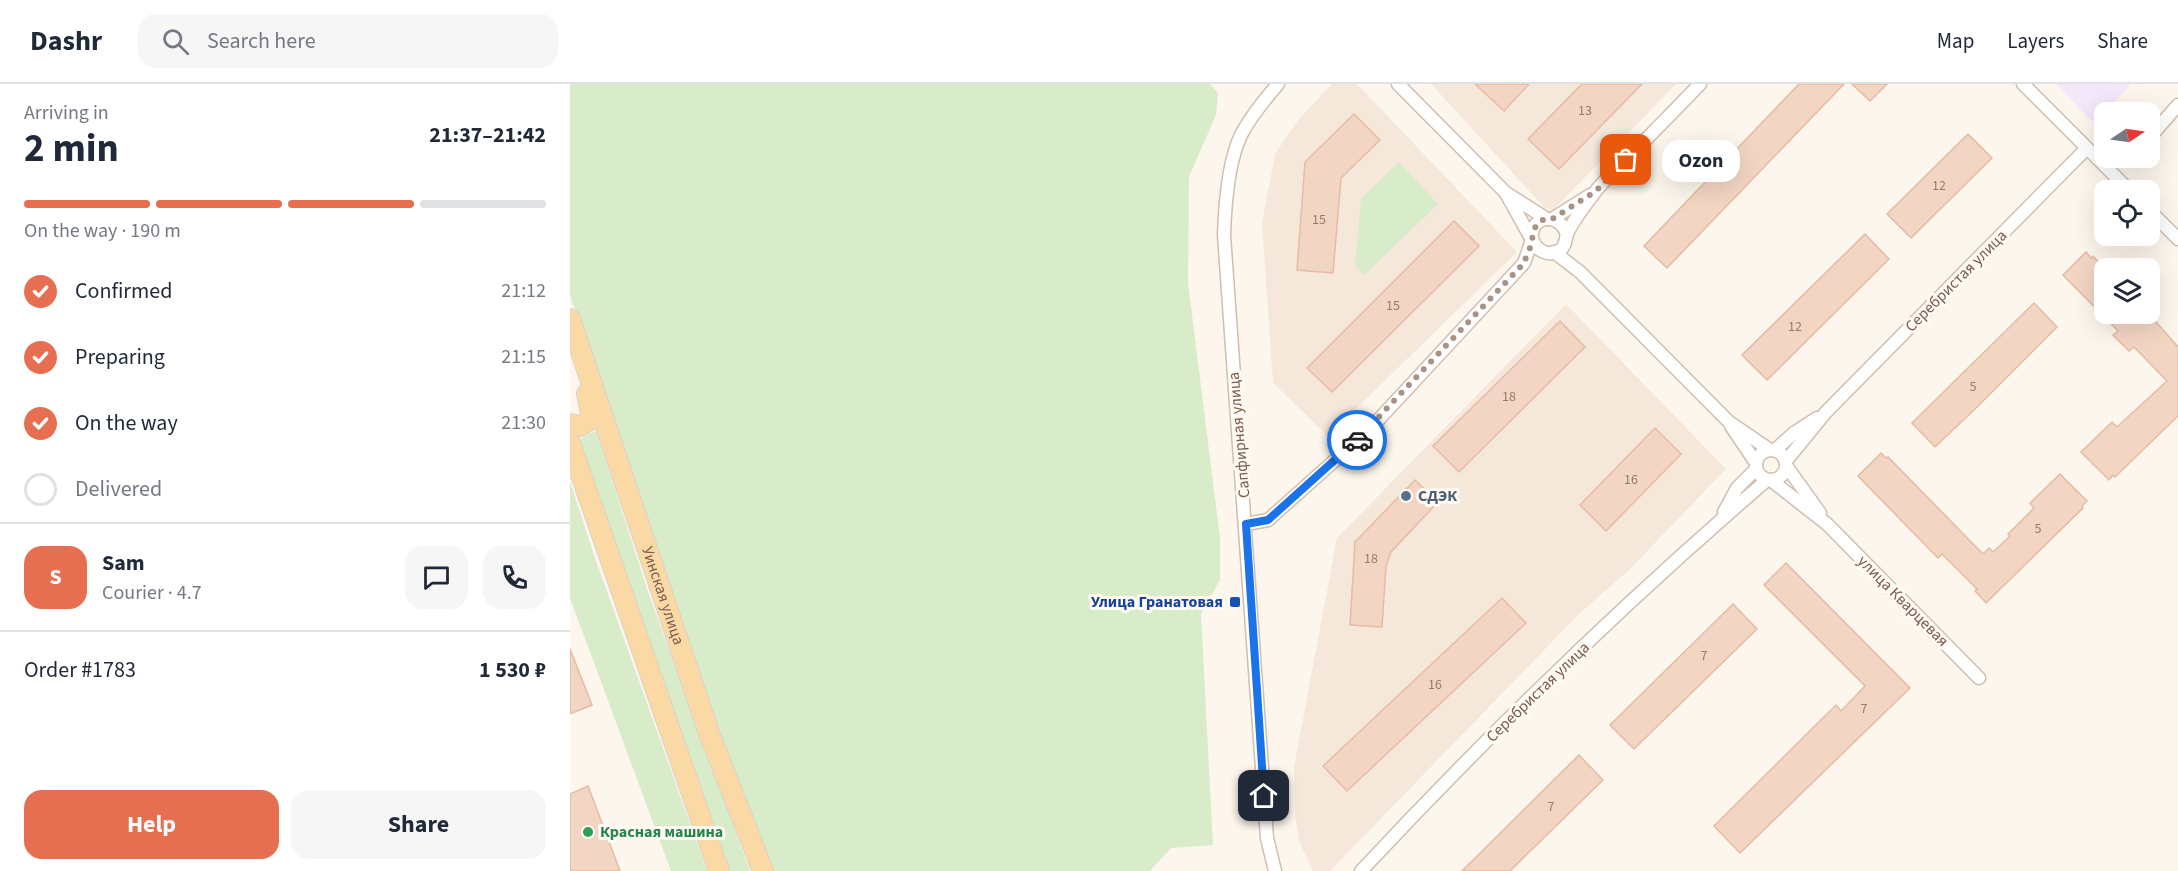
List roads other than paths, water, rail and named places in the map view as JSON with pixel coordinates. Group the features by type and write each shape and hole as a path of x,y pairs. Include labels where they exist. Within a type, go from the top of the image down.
{"main road":[{"name":"Уинская улица","path":"570,319 709,734 763,871"},
{"path":"570,342 591,413 586,423 576,426 570,424"},
{"path":"570,443 719,871"}],"street":[{"name":"Сапфирная улица","path":"1275,871 1267,838 1225,254 1226,205 1230,173 1241,135 1260,104 1278,84"},
{"path":"1398,84 1506,193 1562,224 1580,272"},
{"path":"1524,263 1564,246 1566,238 1596,191 1700,84"},
{"path":"2023,84 2118,180"},
{"path":"2160,126 2178,105"},
{"name":"Серебристая улица","path":"1826,412 2086,149"},
{"path":"1246,524 1268,520 1369,430 1524,263 1532,240 1533,228 1541,220 1550,219 1596,191"},
{"path":"1506,193 1538,249 1552,253 1580,272 1729,422 1784,456 1786,464 1827,524"},
{"path":"2160,221 2178,239"},
{"path":"1721,518 1737,488 1756,466 1760,454 1773,450 1794,432 1826,412"},
{"path":"1769,480 1782,476 1786,464 1826,412"},
{"path":"1729,422 1756,466 1758,474 1827,524"},
{"name":"Серебристая улица","path":"1361,871 1537,691 1721,518 1769,480"},
{"name":"улица Кварцевая","path":"1827,524 1980,678"}],"place":[{"name":"Ozon","path":"1626,160"},
{"name":"СДЭК","path":"1406,496"},
{"name":"Улица Гранатовая","path":"1235,602"},
{"name":"Красная машина","path":"588,832"}]}
